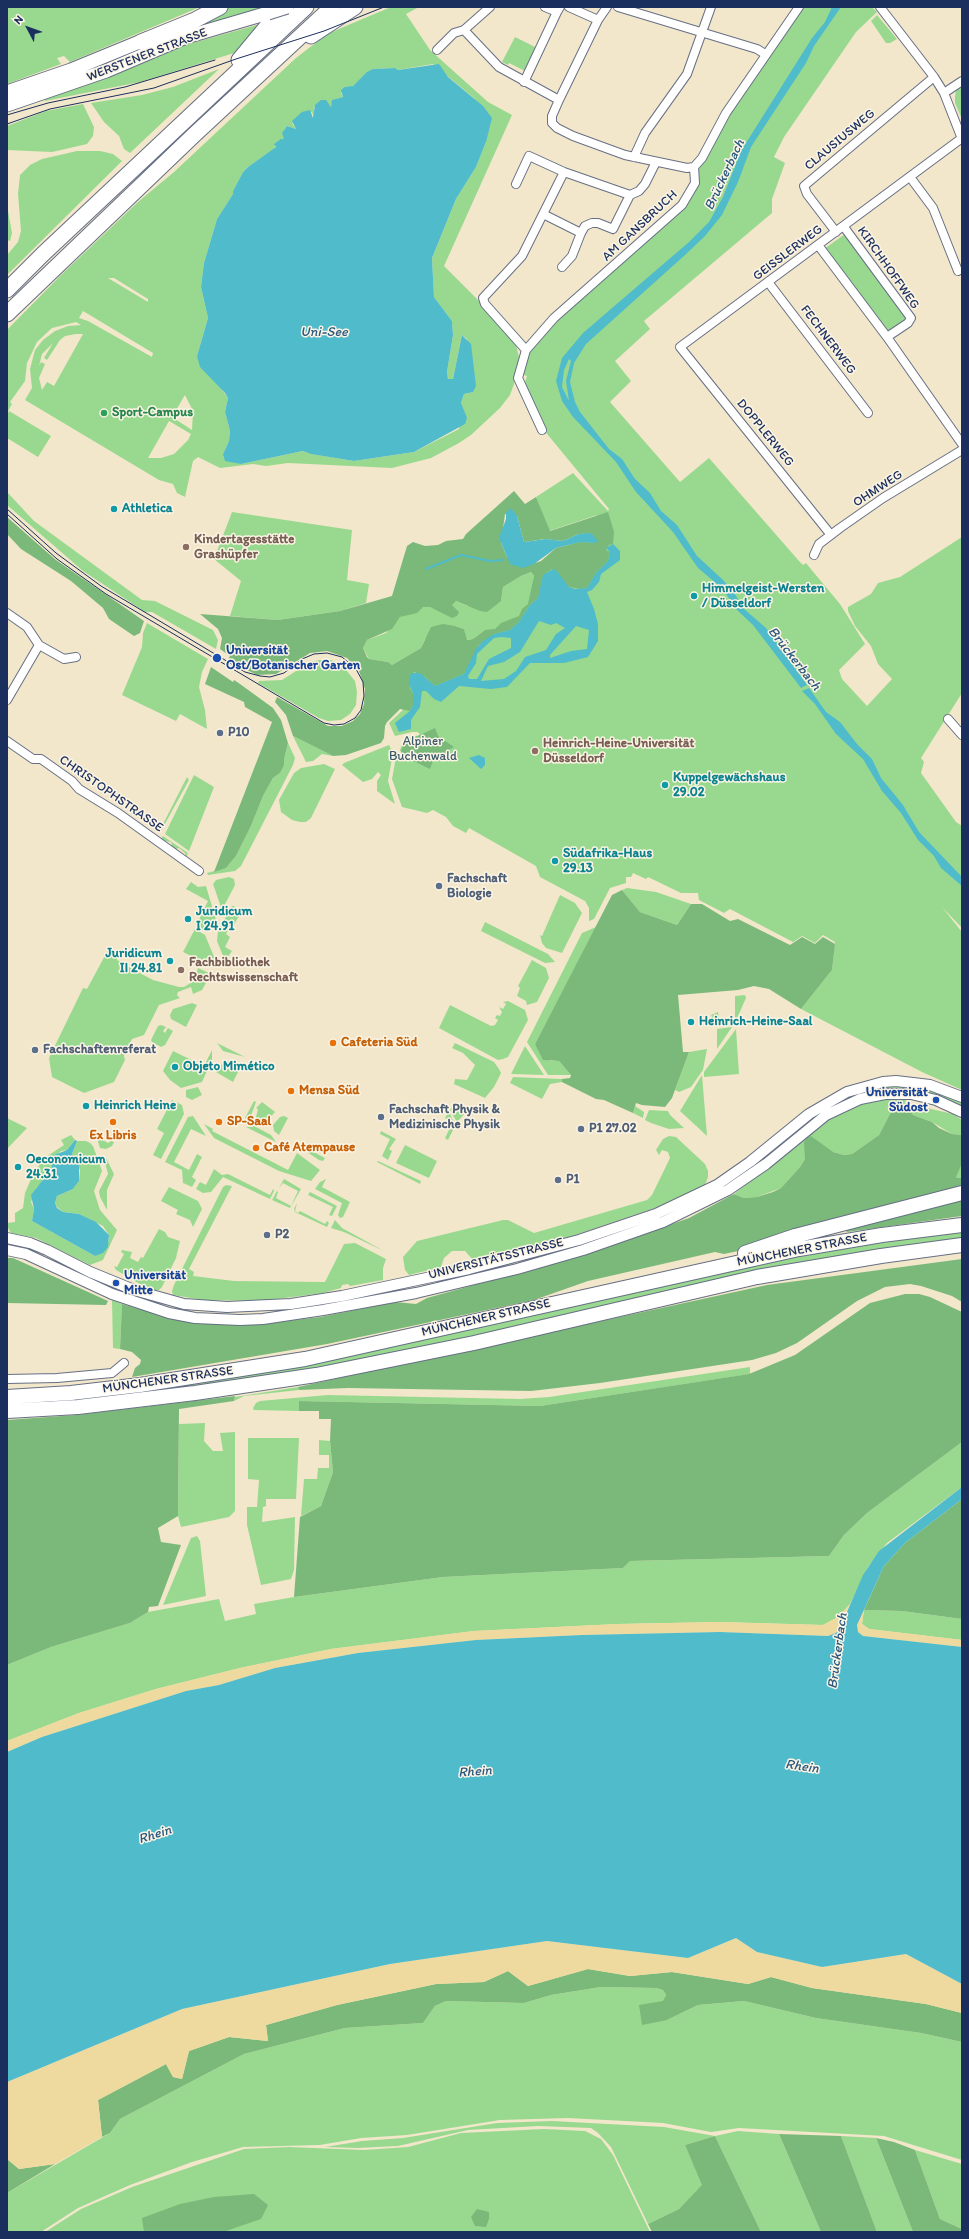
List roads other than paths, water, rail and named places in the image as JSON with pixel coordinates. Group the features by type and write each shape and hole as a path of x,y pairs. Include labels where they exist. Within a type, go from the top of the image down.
{"highway":[{"path":"141,42 195,20 220,7"},
{"path":"185,120 234,66 283,7"},
{"path":"7,290 306,7"},
{"path":"7,314 332,7"},
{"path":"281,54 355,7"},
{"path":"690,1272 706,1262 745,1253 795,1236 962,1194"},
{"name":"MÜNCHENER STRASSE","path":"7,1397 71,1393 140,1385 305,1359 690,1272 799,1249 882,1235 962,1226"},
{"name":"MÜNCHENER STRASSE","path":"7,1411 78,1407 196,1393 316,1375 474,1343 757,1277 881,1256 962,1245"}],"main road":[{"name":"WERSTENER STRASSE","path":"7,92 71,70 141,42 207,7"},
{"name":"WERSTENER STRASSE","path":"7,105 106,71 186,37 287,7"}],"street":[{"path":"437,50 454,33 464,30 490,7"},
{"path":"524,82 558,10 546,7"},
{"path":"569,7 598,20"},
{"path":"607,7 598,20 559,100 552,116 552,123 557,128 573,136 634,157 687,168 694,167 702,158 726,113 765,54 799,7"},
{"path":"618,7 757,49 765,54"},
{"path":"634,157 645,133 687,74 711,7"},
{"path":"880,7 934,77 944,93 960,127 962,138"},
{"path":"464,30 496,65 524,82 559,100"},
{"name":"CLAUSIUSWEG","path":"836,232 807,194 804,186 934,77"},
{"path":"944,93 962,81"},
{"name":"GEISSLERWEG","path":"680,347 962,138"},
{"path":"516,184 529,156 564,172 630,195 639,191 645,184 656,162"},
{"name":"AM GANSBRUCH","path":"542,430 518,378 526,350 560,313 682,205 696,183 694,167"},
{"path":"526,350 485,304 483,298 522,256 564,172"},
{"path":"910,177 933,208 958,271"},
{"path":"562,267 572,256 585,226 598,222 616,231 630,195"},
{"path":"543,214 582,233"},
{"name":"KIRCHHOFFWEG","path":"844,226 911,318 908,323 887,337"},
{"path":"818,245 887,337 962,444"},
{"name":"FECHNERWEG","path":"768,282 868,413"},
{"name":"DOPPLERWEG","path":"680,347 831,535"},
{"name":"OHMWEG","path":"814,555 820,544 883,498 962,450"},
{"path":"7,613 27,627 39,645 64,659 76,657"},
{"path":"7,700 39,645"},
{"path":"948,719 962,735"},
{"name":"CHRISTOPHSTRASSE","path":"7,741 33,759 41,759 74,783 79,790 118,813 199,870"},
{"name":"UNIVERSITÄTSSTRASSE","path":"7,1238 47,1250 90,1272 134,1290 184,1304 203,1307 248,1307 312,1301 391,1286 476,1267 579,1240 656,1214 717,1184 750,1162 808,1114 847,1092 883,1082 896,1081 930,1085 962,1097"},
{"name":"UNIVERSITÄTSSTRASSE","path":"7,1250 26,1254 112,1294 169,1313 195,1318 240,1320 263,1319 416,1293 517,1269 602,1244 663,1222 728,1190 761,1168 826,1115 860,1100 885,1094 911,1094 936,1100 962,1112"},
{"path":"7,1379 57,1378 112,1373 124,1363"}],"water":[{"path":"832,7 841,7 814,46 806,63 751,147 738,182 722,215 705,236 685,255 586,344 574,363 570,382 575,402 580,412 609,449 622,459 635,479 650,493 661,511 677,525 697,556 733,591 744,609 766,628 807,685 801,688 753,625 735,608 723,589 698,568 673,532 636,492 616,462 573,417 562,401 556,381 562,358 583,333 689,242 709,222 723,197 741,151 812,38 825,22","holes":["569,359 571,361 566,381 569,401 562,387 564,370"]},
{"name":"Uni-See","path":"439,64 448,77 483,106 492,118 486,142 476,167 456,199 432,258 434,297 452,321 453,335 447,372 448,379 453,379 462,335 471,344 476,386 473,392 464,394 461,403 467,418 465,424 414,452 354,461 311,454 303,451 241,464 225,461 223,454 229,441 230,431 225,412 228,398 200,367 197,356 208,318 201,287 204,263 217,219 233,194 233,191 243,172 276,147 274,144 281,139 284,139 282,133 287,126 296,129 292,121 302,112 310,110 313,118 315,105 321,100 326,100 331,107 332,100 343,97 341,90 345,87 353,86 367,72 373,69 395,68 398,70"},
{"path":"511,508 517,516 524,542 546,539 563,541 579,534 589,533 592,534 598,541 595,543 580,542 556,548 534,564 523,568 510,564 499,538 506,519 506,513"},
{"path":"613,544 620,551 620,560 601,574 599,582 592,590 587,592 598,624 598,641 588,657 564,663 530,663 507,687 491,689 459,686 441,702 434,699 426,691 422,691 420,707 411,720 411,729 399,732 395,723 410,711 413,705 413,694 409,683 409,677 412,673 420,673 435,686 464,674 476,649 483,641 494,634 510,630 519,622 529,606 538,598 543,575 553,569 556,570 569,587 575,589 587,588 596,573 608,561 610,552 606,548","holes":["539,621 551,625 556,623 565,628 556,634 546,650 525,657 516,671 504,679 481,681 488,666 504,662 520,652","576,626 589,630 587,649 571,651 550,658 550,655","494,638 511,638 511,648 489,659 477,679 469,679 468,676 476,663 477,654"]},
{"path":"809,688 826,712 840,722 857,744 872,759 881,778 903,805 919,832 962,877 962,886 941,868 934,856 918,840 901,813 882,791 863,759 836,734 815,704 802,691"},
{"path":"479,755 485,758 485,765 481,769 469,758"},
{"path":"75,1140 77,1141 72,1154 79,1163 79,1181 73,1189 57,1196 55,1203 57,1208 63,1212 79,1214 96,1222 109,1235 108,1247 103,1253 95,1256 32,1221 34,1209 31,1195 42,1181 53,1173 51,1161 52,1156 67,1150"},
{"path":"962,1487 962,1499 905,1543 884,1566 857,1625 858,1632 863,1636 962,1647 962,1984 906,1954 822,1967 757,1952 736,1938 688,1958 547,1941 390,1964 182,2009 7,2082 7,1752 42,1737 186,1691 219,1685 275,1668 358,1653 476,1640 582,1635 720,1632 828,1636 836,1633 840,1628 863,1575 879,1551"}],"waterway":[{"path":"426,569 461,555 490,561 503,560"}],"tram line":[{"path":"7,124 50,109 154,88 236,59 324,31 384,7"},
{"path":"7,115 48,103 125,87 215,60"},
{"path":"7,509 56,553 101,586 245,672 270,677 284,673 302,659 314,654 327,653 342,657 356,669 363,682 364,696 361,710 355,718 344,724 334,725 324,723 106,594 57,559 7,514"}],"place":[{"name":"Sport-Campus","path":"104,413"},
{"name":"Athletica","path":"114,509"},
{"name":"Kindertagesstätte Grashüpfer","path":"186,547"},
{"name":"Himmelgeist-Wersten / Düsseldorf","path":"694,596"},
{"name":"Universität Ost/Botanischer Garten","path":"217,658"},
{"name":"P10","path":"220,733"},
{"name":"Heinrich-Heine-Universität Düsseldorf","path":"535,751"},
{"name":"Kuppelgewächshaus 29.02","path":"665,785"},
{"name":"Südafrika-Haus 29.13","path":"555,861"},
{"name":"Fachschaft Biologie","path":"439,886"},
{"name":"Juridicum I 24.91","path":"188,919"},
{"name":"Juridicum II 24.81","path":"170,961"},
{"name":"Fachbibliothek Rechtswissenschaft","path":"181,970"},
{"name":"Heinrich-Heine-Saal","path":"691,1022"},
{"name":"Cafeteria Süd","path":"333,1043"},
{"name":"Fachschaftenreferat","path":"35,1050"},
{"name":"Objeto Mimético","path":"175,1067"},
{"name":"Mensa Süd","path":"291,1091"},
{"name":"Universität Südost","path":"936,1100"},
{"name":"Heinrich Heine","path":"86,1106"},
{"name":"Fachschaft Physik & Medizinische Physik","path":"381,1117"},
{"name":"Ex Libris","path":"113,1122"},
{"name":"SP-Saal","path":"219,1122"},
{"name":"P1 27.02","path":"581,1129"},
{"name":"Café Atempause","path":"256,1148"},
{"name":"Oeconomicum 24.31","path":"18,1167"},
{"name":"P1","path":"558,1180"},
{"name":"P2","path":"267,1235"},
{"name":"Universität Mitte","path":"116,1283"}],"water label":[{"name":"Brückerbach","path":"725,175"},
{"name":"Brückerbach","path":"794,659"},
{"name":"Brückerbach","path":"838,1651"},
{"name":"Rhein","path":"802,1767"},
{"name":"Rhein","path":"475,1772"},
{"name":"Rhein","path":"155,1835"}],"park label":[{"name":"Alpiner Buchenwald","path":"423,750"}]}
